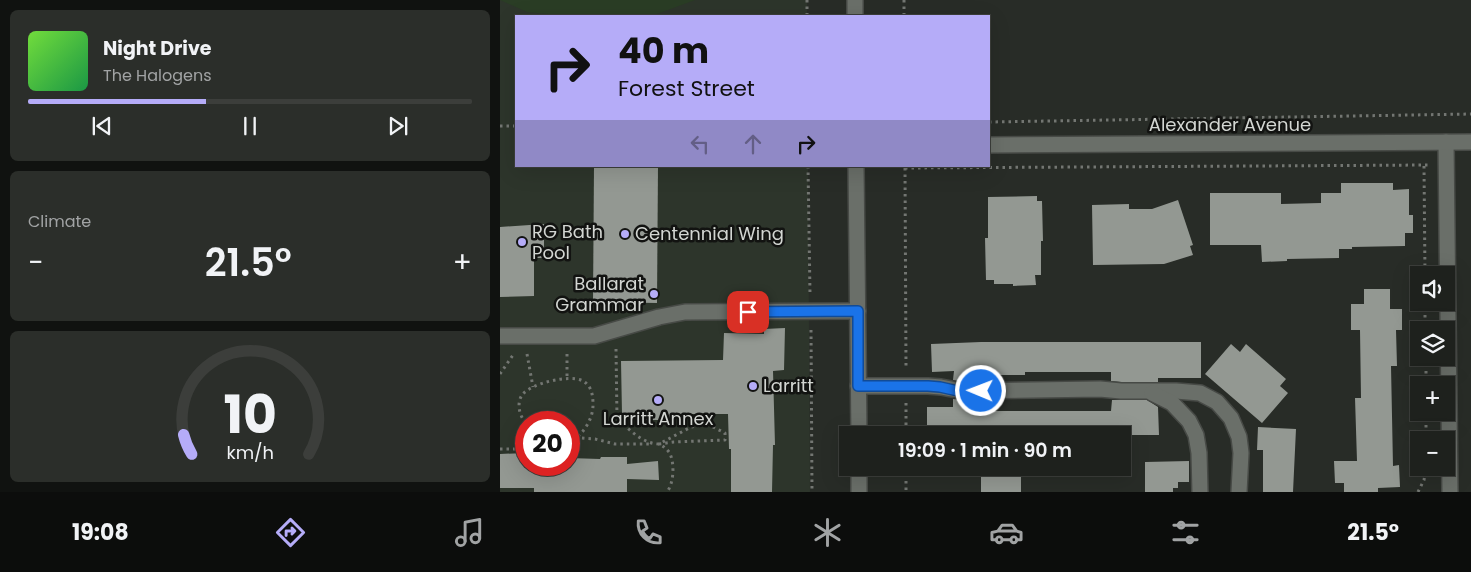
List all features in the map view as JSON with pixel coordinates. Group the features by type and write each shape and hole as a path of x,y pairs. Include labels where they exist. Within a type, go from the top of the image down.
{"street":[{"path":"855,0 855,15"},
{"path":"1446,142 1450,492"},
{"name":"Alexander Avenue","path":"990,145 1471,142"},
{"path":"856,167 859,426"},
{"path":"500,336 594,336 685,312 858,311"},
{"path":"858,386 940,387 962,391 1100,389 1200,393 1217,402 1231,418 1239,436 1241,453 1239,492"},
{"path":"1143,391 1155,394 1172,403 1189,420 1196,435 1199,453 1200,492"},
{"path":"859,476 859,492"}],"path":[{"path":"807,0 807,15"},
{"path":"904,0 904,15"},
{"path":"990,122 1471,114"},
{"path":"500,126 515,126"},
{"path":"990,167 1435,165 1446,168"},
{"path":"1424,166 1425,266"},
{"path":"905,167 906,426"},
{"path":"617,330 617,418 652,444"},
{"path":"526,336 533,388"},
{"path":"567,336 567,379"},
{"path":"521,411 520,402 523,394 533,388 548,382 567,379 584,381 592,392 592,410 590,420 580,434"},
{"path":"580,438 595,439 615,444 660,444 725,440 726,433 707,424 700,425 691,427 660,444"},
{"path":"660,444 668,451 672,459 672,484 667,492"},
{"path":"500,449 515,449"},
{"path":"906,476 906,492"},
{"path":"1418,492 1425,476"}],"shaded area":[{"name":"Ballarat Grammar","path":"500,0 807,0 807,15 515,15 515,167 808,167 810,492 500,492"}],"green space":[{"path":"500,0 695,0 657,14 558,15 527,12"}],"building":[{"name":"Centennial Wing","path":"594,167 658,167 657,303 593,302"},
{"path":"1341,183 1393,183 1393,190 1409,189 1409,215 1413,215 1413,233 1405,233 1405,246 1352,247 1352,249 1339,249 1339,258 1287,259 1287,261 1262,262 1261,245 1210,245 1210,193 1281,193 1281,204 1321,203 1321,193 1341,193"},
{"path":"1037,196 1037,201 1042,201 1043,241 1041,241 1041,275 1035,275 1036,285 1013,286 1013,284 994,284 994,280 986,280 985,238 988,238 988,197"},
{"path":"1178,200 1193,245 1190,246 1193,255 1164,264 1093,265 1092,205 1129,204 1129,209 1152,209"},
{"name":"RG Bath Pool","path":"544,224 544,258 534,258 534,296 500,297 500,227"},
{"path":"1364,289 1390,289 1390,309 1402,309 1402,330 1396,330 1397,366 1391,366 1393,466 1399,465 1400,487 1378,488 1378,492 1344,492 1344,483 1335,483 1334,461 1357,461 1355,398 1361,398 1360,330 1351,330 1351,304 1364,304"},
{"path":"785,328 784,370 773,371 775,445 773,445 772,492 731,492 731,449 729,449 728,414 672,414 672,420 642,420 642,414 622,414 621,361 723,360 724,333 764,334 764,329"},
{"path":"981,342 1201,342 1201,378 1158,378 1158,382 1121,382 1111,381 1111,372 1025,372 1025,375 982,375 979,376 979,381 963,382 953,380 954,371 932,372 931,344"},
{"path":"1231,344 1240,352 1246,344 1286,379 1280,386 1288,393 1262,423 1205,374"},
{"path":"953,399 979,400 979,411 1111,411 1112,400 1147,400 1158,407 1159,435 1131,435 1131,426 927,426 927,407 953,407"},
{"path":"1258,427 1296,429 1293,492 1263,492 1263,450 1257,450"},
{"path":"515,453 515,476 580,476 580,458 627,457 627,464 658,461 659,480 627,479 627,492 534,492 534,488 500,488 500,454"},
{"path":"1189,461 1189,482 1178,482 1178,488 1173,488 1173,492 1145,492 1145,462"},
{"path":"981,476 1021,476 1021,492 981,492"}],"place":[{"name":"Centennial Wing","path":"625,234"},
{"name":"RG Bath Pool","path":"522,242"},
{"name":"Ballarat Grammar","path":"654,294"},
{"name":"Larritt","path":"753,386"},
{"name":"Larritt Annex","path":"658,400"}],"route":[{"path":"748,312 858,311 858,386 928,386 958,391 981,391"}]}
